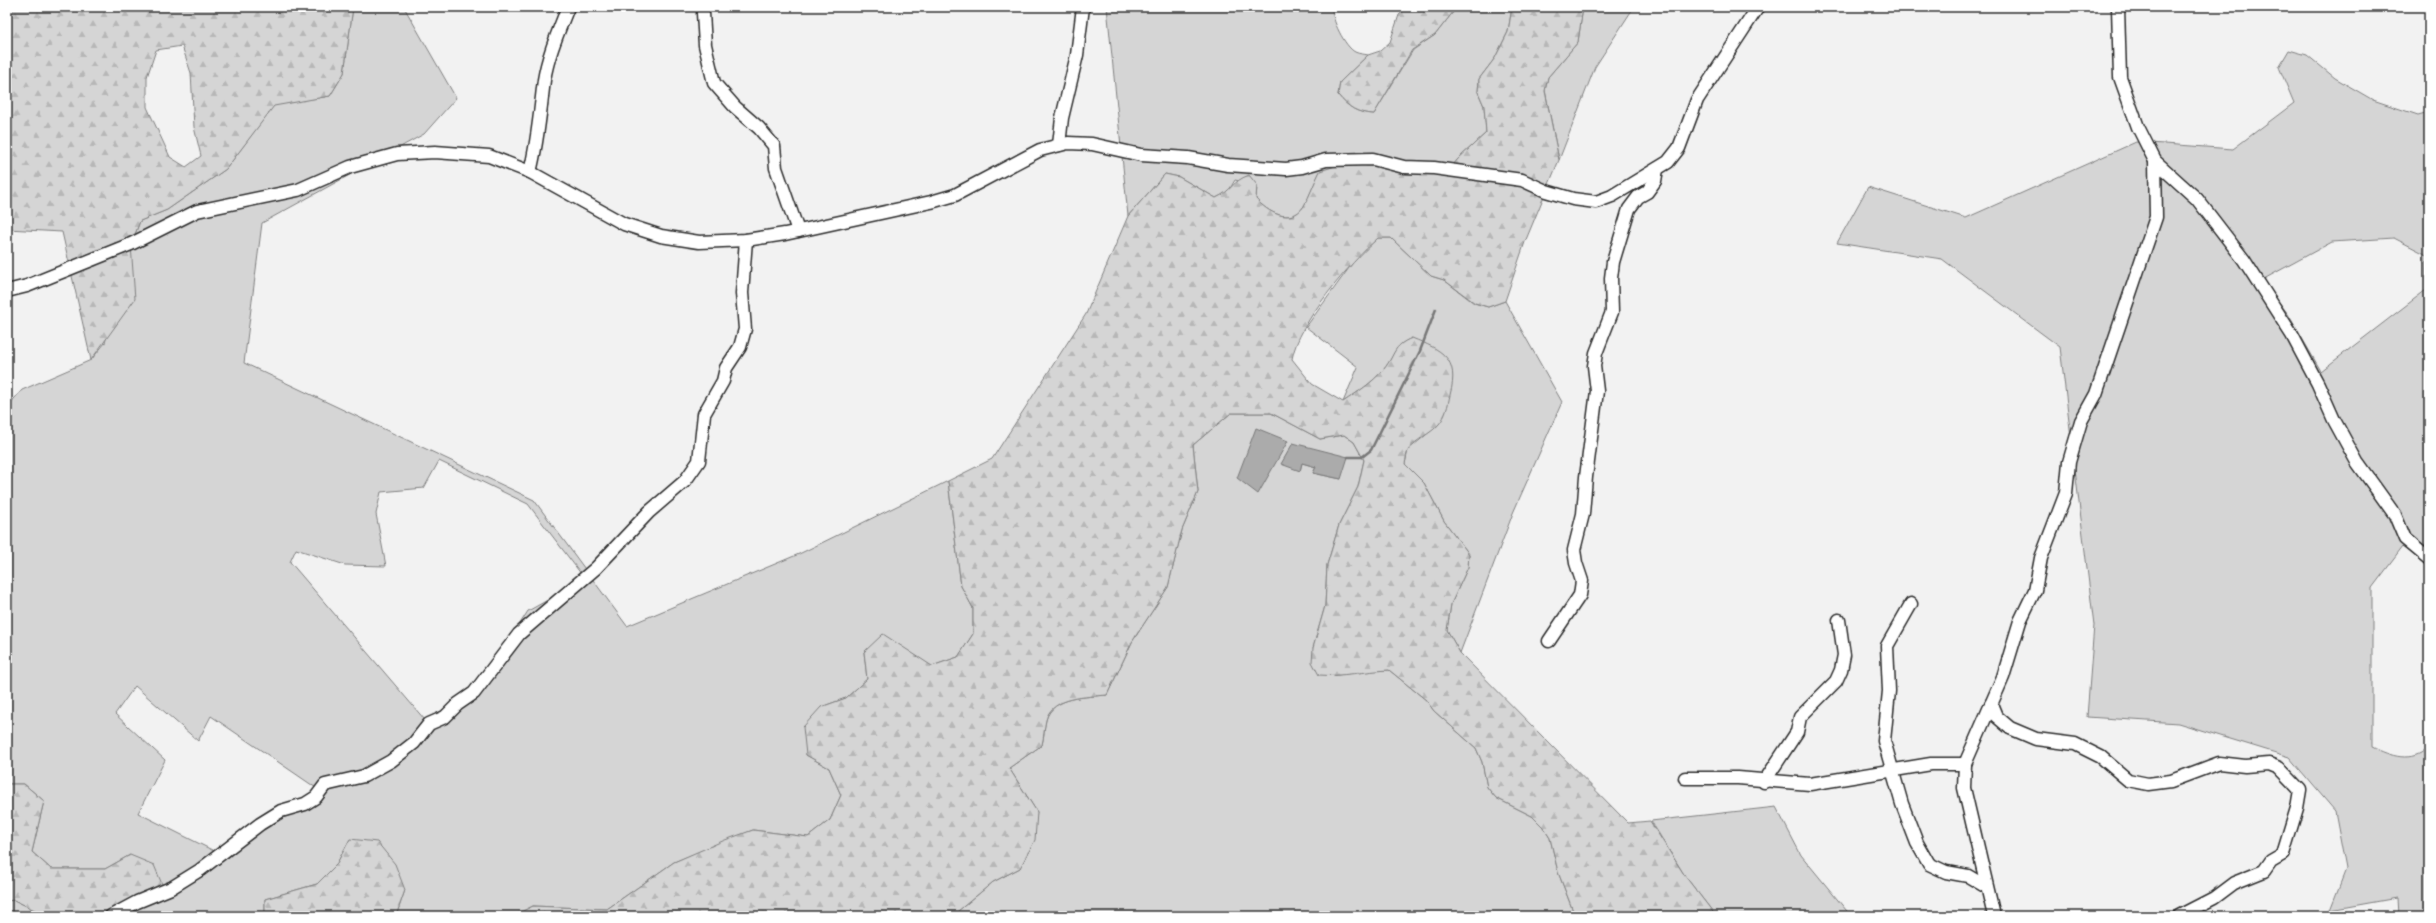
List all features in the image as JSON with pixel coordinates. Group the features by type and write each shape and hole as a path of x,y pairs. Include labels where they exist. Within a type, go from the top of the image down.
{"street":[{"path":"530,172 541,121 544,79 556,38 568,7"},
{"path":"1059,145 1062,118 1077,55 1083,7"},
{"path":"7,291 27,286 131,244 197,211 298,190 370,160 397,154 462,153 489,156 530,172 624,224 642,230 699,242 746,240 798,231 955,195 1040,150 1068,143 1092,144 1141,155 1188,158 1228,165 1286,169 1302,167 1326,160 1373,159 1404,167 1434,168 1522,180 1546,191 1573,199 1596,202 1612,196 1668,162 1679,148 1697,100 1758,7"},
{"path":"2118,7 2120,77 2138,127 2155,161 2197,199 2244,260 2292,335 2318,384 2334,420 2357,462 2395,515 2405,539 2429,559"},
{"path":"703,13 705,45 714,83 735,107 759,128 774,146 776,168 798,231"},
{"path":"1994,916 1964,788 1965,764 2003,677 2020,621 2035,590 2041,558 2066,493 2069,462 2081,421 2096,394 2156,217 2155,161"},
{"path":"1549,642 1580,594 1582,580 1576,563 1574,550 1583,514 1586,477 1597,391 1594,366 1596,353 1612,312 1611,278 1613,262 1629,209 1638,197 1647,192 1655,181 1657,169"},
{"path":"112,916 137,902 171,888 200,870 260,824 281,811 305,804 316,797 325,785 364,776 391,761 414,743 429,724 445,717 458,704 474,693 519,634 596,568 650,512 685,481 699,461 704,414 723,381 726,368 740,347 745,329 742,293 746,240"},
{"path":"1911,604 1888,646 1889,690 1884,741 1892,771 1917,843 1929,864 1946,872 1968,876 1986,886"},
{"path":"1764,782 1797,732 1800,717 1836,681 1842,670 1844,655 1839,620"},
{"path":"1991,704 1996,716 2010,728 2036,739 2075,744 2101,757 2128,780 2148,784 2171,781 2219,763 2245,766 2268,764 2279,768 2300,790 2297,808 2283,854 2271,861 2264,871 2234,883 2214,898 2179,916"},
{"path":"1685,778 1738,778 1764,782 1810,784 1931,764 1965,764"}],"green space":[{"path":"7,7 353,7 344,73 330,96 274,106 226,169 167,210 140,221 131,245 135,299 91,360 62,232 7,229","holes":["182,46 191,73 194,127 201,156 186,167 170,157 147,107 147,77 156,50"]},
{"path":"353,7 404,7 456,98 424,134 262,223 244,363 534,500 627,626 799,554 948,481 961,586 973,608 973,634 958,657 932,666 864,652 867,679 846,698 821,707 806,755 829,768 841,795 830,820 808,837 753,830 674,862 607,909 533,906 513,916 396,916 405,890 350,839 336,865 317,884 265,899 265,916 115,916 130,855 105,869 51,869 32,852 44,801 24,784 7,784 7,407 22,390 91,360 105,343 131,245 140,221 167,210 226,169 274,105 330,96 344,73","holes":["439,461 528,504 585,579 528,611 478,690 425,720 290,562 296,549 345,565 386,566 376,514 381,492 424,488","135,686 198,741 211,716 325,794 277,812 228,858 138,813 165,760 115,714"]},
{"path":"1107,7 1332,7 1336,25 1347,45 1355,52 1368,55 1340,82 1338,95 1354,109 1374,114 1413,50 1435,35 1457,7 1512,7 1508,32 1495,58 1479,79 1478,92 1484,106 1486,133 1458,159 1449,170 1320,172 1304,206 1299,212 1286,216 1273,212 1256,199 1257,185 1235,180 1228,192 1216,198 1179,177 1165,174 1128,216"},
{"path":"1408,7 1457,7 1435,35 1412,50 1374,114 1354,109 1338,95 1340,82 1368,55 1380,51 1390,42 1399,15"},
{"path":"1512,7 1583,7 1578,42 1548,77 1545,91 1559,160 1525,242 1505,301 1488,307 1475,303 1444,280 1431,276 1391,238 1378,238 1354,262 1314,311 1296,344 1292,359 1312,384 1343,402 1375,379 1388,364 1398,347 1412,338 1432,347 1446,357 1452,372 1452,382 1445,414 1436,428 1412,445 1407,454 1405,464 1424,483 1444,521 1469,554 1468,567 1451,604 1447,630 1460,653 1628,823 1650,821 1685,876 1716,916 1575,916 1558,872 1550,838 1543,827 1532,816 1496,798 1487,787 1482,762 1476,748 1434,711 1426,700 1389,670 1336,675 1319,675 1312,662 1313,648 1325,606 1327,565 1339,525 1358,487 1364,460 1354,442 1344,435 1320,439 1271,413 1231,413 1193,445 1198,492 1182,530 1168,587 1132,642 1107,695 1081,697 1055,706 1046,720 1042,745 1009,768 1037,812 1035,840 1020,868 993,882 952,916 513,916 533,906 607,909 674,862 725,840 753,830 808,837 830,820 841,795 829,768 806,755 803,727 821,707 846,698 867,679 864,652 883,634 932,666 958,657 973,634 973,608 961,586 948,481 992,459 1086,314 1128,216 1165,174 1179,177 1216,198 1226,192 1239,180 1249,175 1257,185 1256,199 1273,212 1286,216 1299,212 1304,206 1320,171 1348,162 1449,170 1458,159 1486,133 1484,106 1478,92 1479,79 1495,58 1508,32"},
{"path":"1583,7 1634,7 1595,67 1559,160 1545,90 1548,77 1578,42"},
{"path":"2289,50 2307,55 2335,78 2373,100 2418,115 2429,112 2429,565 2403,547 2372,588 2372,747 2386,753 2401,757 2408,757 2422,752 2429,747 2429,916 2398,916 2397,898 2330,910 2346,869 2335,811 2289,757 2178,723 2087,717 2094,625 2060,347 1942,259 1837,243 1868,187 1966,218 2136,142 2233,149 2294,103 2279,67","holes":["2394,238 2425,254 2426,290 2321,371 2288,314 2262,280 2332,242"]},
{"path":"1378,238 1391,238 1431,276 1444,280 1474,303 1488,307 1505,301 1562,402 1513,513 1460,653 1447,630 1451,604 1468,567 1469,554 1444,521 1424,483 1405,464 1408,450 1439,424 1412,338 1398,347 1388,364 1375,379 1343,402 1358,367 1306,327 1357,257"},
{"path":"1231,413 1271,413 1320,439 1344,435 1354,442 1364,460 1358,487 1339,525 1327,565 1325,606 1313,648 1333,676 1360,671 1389,670 1426,700 1434,711 1476,748 1482,762 1487,787 1496,798 1532,816 1543,827 1550,838 1558,872 1575,916 952,916 993,882 1020,868 1037,812 1009,768 1042,745 1046,720 1055,706 1081,697 1107,695 1132,642 1168,587 1182,530 1198,492 1193,445","holes":["1293,443 1341,479 1313,473 1316,467 1302,463 1300,471"]},
{"path":"7,784 24,784 44,801 32,852 51,869 105,869 130,855 154,865 164,889 115,916 47,916 14,900 7,901"},
{"path":"1776,807 1801,855 1851,916 1716,916 1685,876 1651,821"},
{"path":"350,839 377,842 395,864 405,890 396,916 265,916 265,899 317,884 336,865"},
{"path":"14,900 47,916 7,916 7,901"}],"shaded area":[{"path":"1256,428 1288,441 1258,494 1237,478"},
{"path":"1293,443 1348,457 1341,479 1313,473 1316,467 1302,463 1300,471 1281,464"}],"waterway":[{"path":"1348,457 1362,457 1371,450 1420,351 1436,309"}]}
